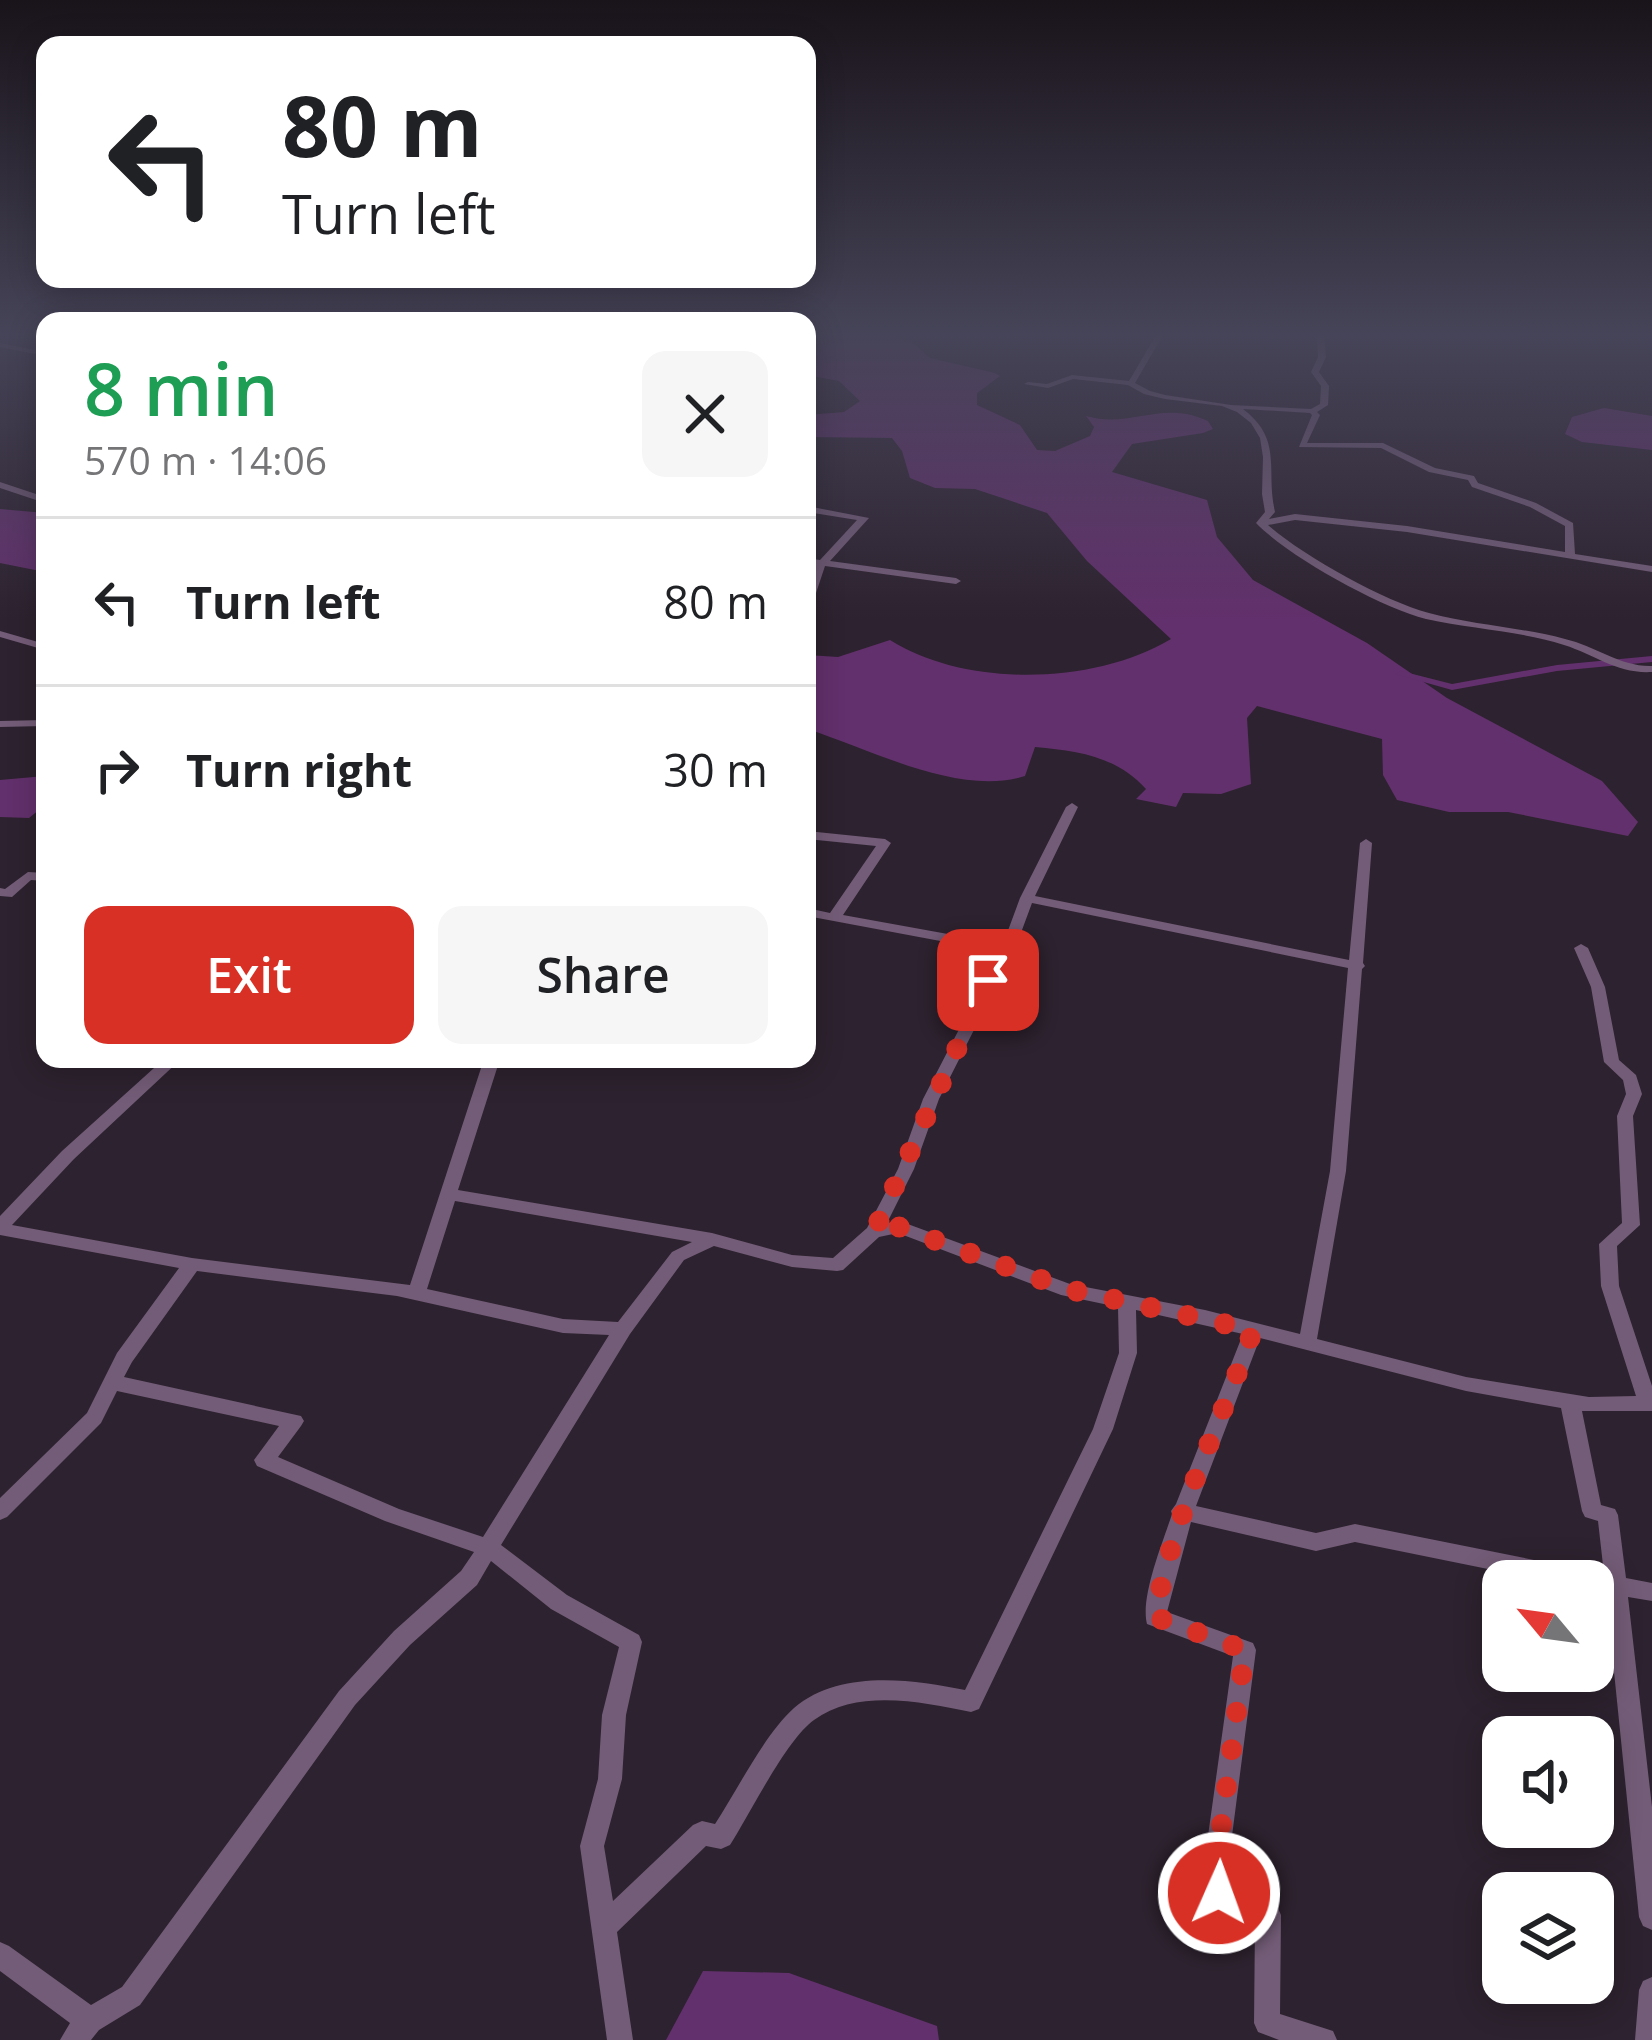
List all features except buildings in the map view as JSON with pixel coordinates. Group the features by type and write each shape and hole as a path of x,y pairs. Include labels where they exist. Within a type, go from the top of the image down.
{"street":[{"path":"1262,430 1278,449"},
{"path":"1302,445 1309,430"},
{"path":"1278,449 1383,446 1432,470 1472,478 1475,485 1533,505 1570,525 1570,556"},
{"path":"1262,523 1270,512 1264,490 1278,449"},
{"path":"0,485 36,497"},
{"path":"816,510 864,518 823,563 816,581"},
{"path":"1262,523 1294,517 1407,529 1652,569"},
{"path":"1262,523 1283,543 1369,592 1424,615 1565,642 1634,670 1652,670"},
{"path":"816,562 956,581"},
{"path":"0,634 36,644"},
{"path":"0,724 36,724"},
{"path":"449,1193 712,1239 792,1262 837,1265 874,1232 906,1169 931,1099 1008,949 1072,807"},
{"path":"816,836 885,843 834,918"},
{"path":"1307,1345 1338,1171 1366,843"},
{"path":"0,892 7,894 28,876 36,876"},
{"path":"1028,898 1358,966"},
{"path":"816,914 1008,949"},
{"path":"874,1232 899,1227 1067,1289 1466,1384 1570,1402 1650,1403 1610,1286 1609,1244 1631,1225 1625,1116 1634,1094 1630,1078 1612,1062 1598,987 1581,948"},
{"path":"0,1228 164,1068"},
{"path":"416,1295 489,1068"},
{"path":"1629,1106 1652,1107"},
{"path":"0,1228 192,1264 416,1295 563,1326 623,1329"},
{"path":"0,1954 82,2031 131,1996 346,1698 402,1637 470,1578 623,1329 678,1256 712,1239"},
{"path":"0,1511 94,1418 112,1382 192,1264"},
{"path":"607,1924 702,1834 721,1837 803,1714 841,1697 911,1688 971,1702 1102,1429 1127,1353 1127,1302"},
{"path":"1253,1330 1228,1406 1181,1511 1155,1617 1245,1650 1222,1815 1219,1893 1268,1916 1267,2023 1324,2040"},
{"path":"112,1382 294,1421 264,1460 392,1515 489,1548 559,1602 631,1642 614,1715 610,1779 592,1846 607,1924 607,1969 620,2040"},
{"path":"1570,1402 1592,1511 1608,1514 1652,1917"},
{"path":"1181,1511 1316,1541 1355,1533 1488,1560"},
{"path":"1614,1585 1652,1592"},
{"path":"1648,2040 1652,1990"}],"shaded area":[{"path":"816,430 1024,430 1037,450 1055,451 1090,436 1093,430 1210,430 1132,444 1112,472 1207,500 1217,537 1253,580 1367,643 1447,698 1602,781 1638,822 1628,836 1508,812 1449,812 1397,800 1383,775 1382,739 1257,706 1247,718 1251,784 1221,794 1183,793 1176,807 1136,799 1146,789 1134,778 1109,762 1081,753 1035,747 1025,776 972,780 915,768 816,732 816,656 838,657 890,640 955,667 1030,675 1105,665 1171,639 1087,561 1047,513 975,489 935,488 910,478 902,451 892,438 816,437"},
{"path":"1567,430 1652,430 1652,450 1582,442 1565,434"},
{"path":"0,509 36,512 36,570 0,563"},
{"path":"36,777 36,812 29,818 0,817 0,780"},
{"path":"703,1971 789,1973 937,2026 939,2040 666,2040"}],"waterway":[{"path":"1401,674 1452,687 1557,668 1652,659"}],"route":[{"path":"988,980 874,1232 899,1227 1067,1289 1253,1330 1228,1406 1178,1518 1155,1617 1245,1650 1220,1836 1219,1893"}]}
